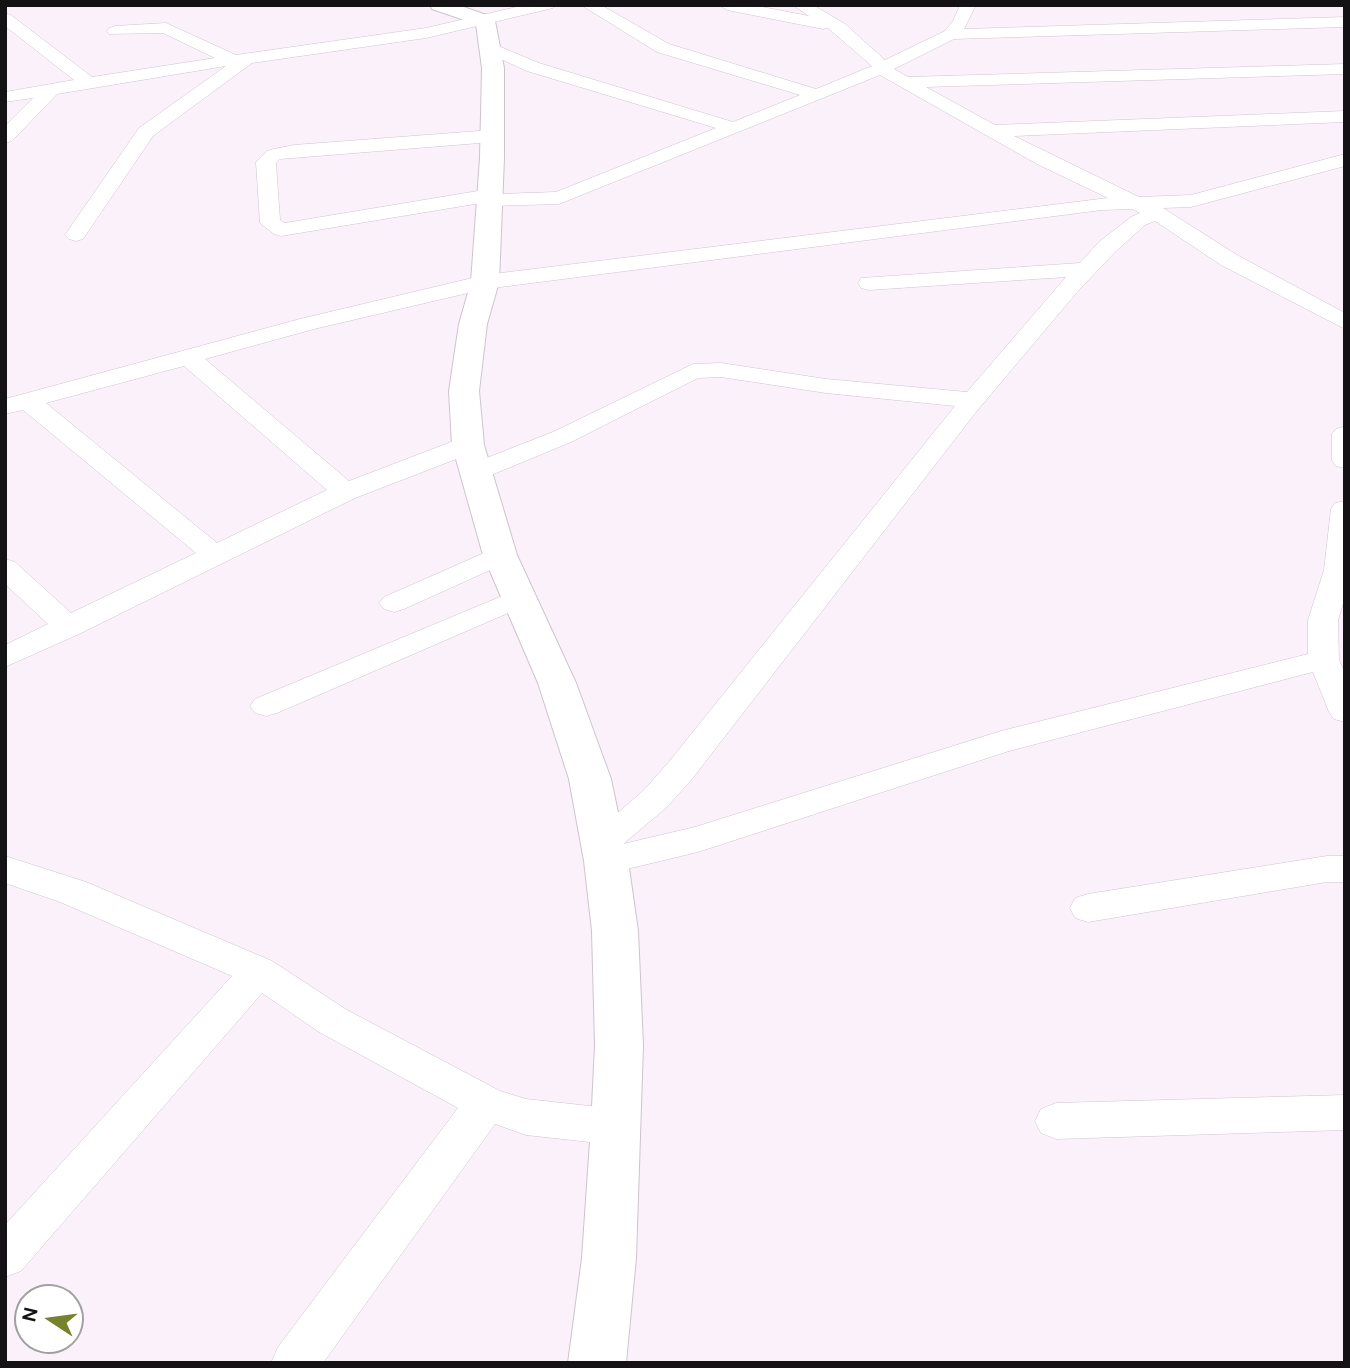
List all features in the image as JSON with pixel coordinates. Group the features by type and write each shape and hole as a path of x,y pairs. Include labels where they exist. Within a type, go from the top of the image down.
{"street":[{"path":"439,5 488,34 533,67 734,128"},
{"path":"5,97 87,82 426,33 488,34 547,5"},
{"path":"589,5 657,46 815,94"},
{"path":"727,5 839,27"},
{"path":"801,5 839,27 883,67 904,82 1044,160 1149,209 1229,260 1345,322"},
{"path":"951,34 961,22 968,5"},
{"path":"1259,5 1321,42"},
{"path":"1029,31 1049,11"},
{"path":"5,19 87,82"},
{"path":"492,136 294,151 274,155 267,162 271,223 273,227 281,230 490,197 559,198 883,67 951,34 1345,22"},
{"path":"115,31 166,28 241,59"},
{"path":"488,34 493,68 485,282 473,324 464,391 472,458 500,555 556,683 590,779 604,851 616,943 619,1045 617,1127 609,1258 597,1363"},
{"path":"76,234 146,132 241,59"},
{"path":"904,82 1343,61"},
{"path":"5,137 52,88"},
{"path":"992,131 1345,116"},
{"path":"16,403 308,324 485,282 1102,204 1149,209 1191,201 1345,160"},
{"path":"604,851 680,771 973,400 1086,268 1149,209"},
{"path":"869,283 1086,268"},
{"path":"188,357 345,492"},
{"path":"5,657 345,492 562,437 693,371 721,370 826,386 973,400"},
{"path":"16,403 216,556"},
{"path":"1345,434 1345,460"},
{"path":"1345,509 1341,571 1323,620 1345,712"},
{"path":"394,603 500,555"},
{"path":"5,568 68,627"},
{"path":"266,706 519,598"},
{"path":"604,851 698,839 1001,742 1331,654"},
{"path":"5,869 73,892 259,971 333,1021 486,1103 526,1117 617,1127"},
{"path":"1088,908 1326,869 1345,869"},
{"path":"5,1257 259,971"},
{"path":"295,1363 486,1103"},
{"path":"1056,1121 1345,1111"}]}
